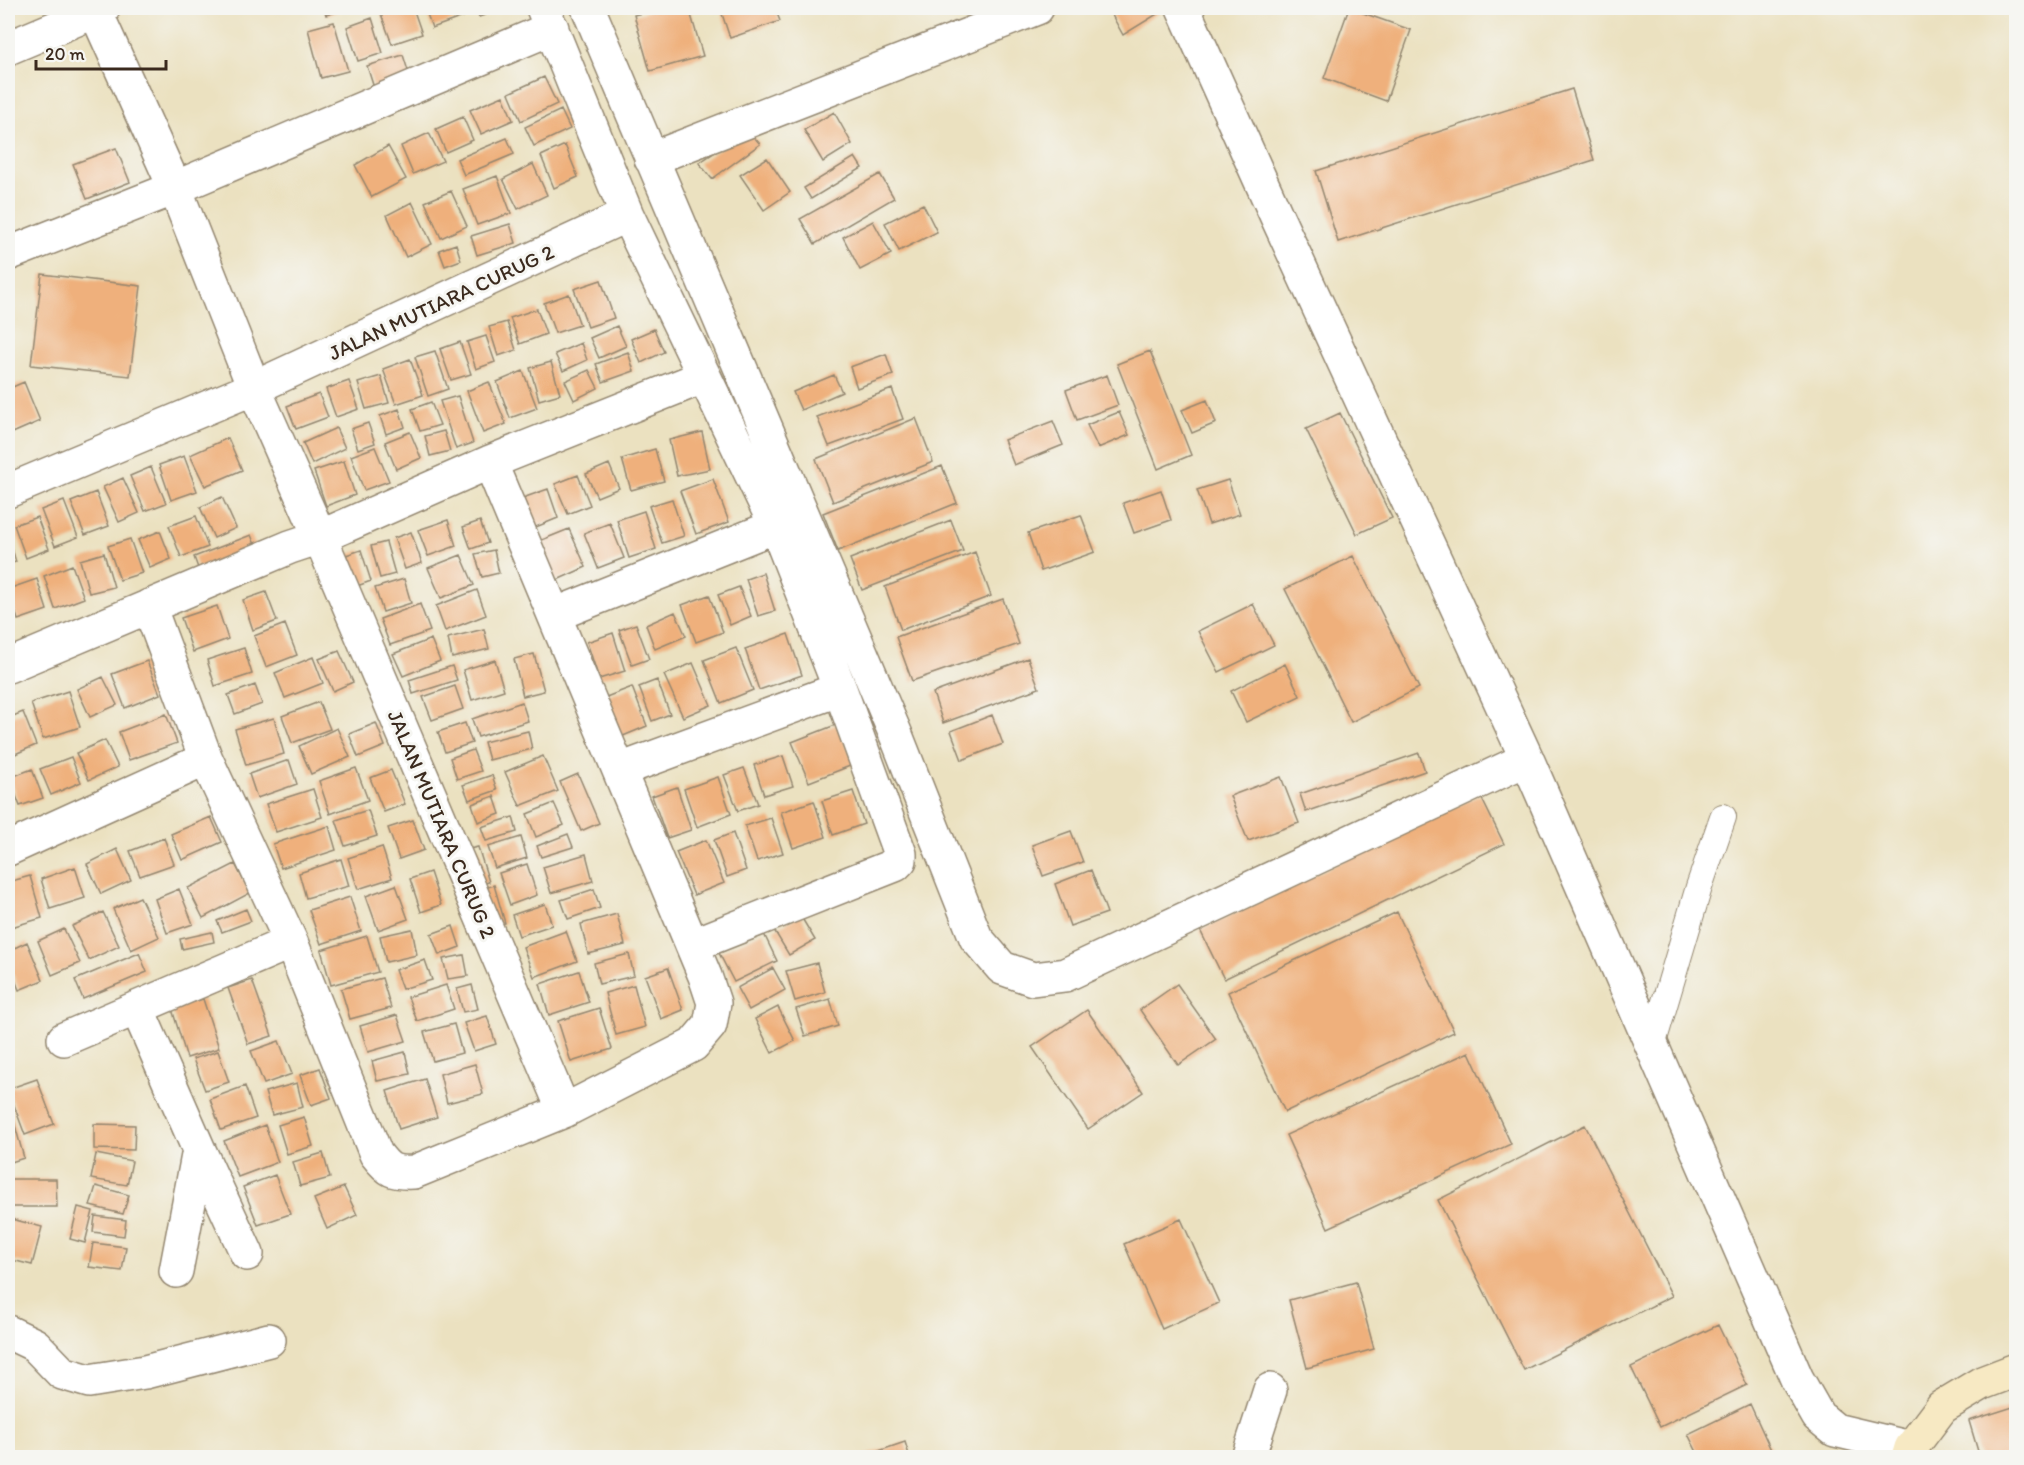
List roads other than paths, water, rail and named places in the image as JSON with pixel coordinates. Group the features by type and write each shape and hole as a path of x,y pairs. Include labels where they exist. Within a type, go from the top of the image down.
{"street":[{"name":"JALAN MUTIARA CURUG 2","path":"8,48 98,8 175,188 254,388 320,537 564,1111"},
{"path":"588,8 896,735 976,938 1002,968 1033,979 1065,975 1527,759"},
{"path":"1184,8 1277,217 1527,759 1797,1379 1818,1416 1835,1430 1910,1453 1942,1407 1982,1383 2016,1371"},
{"path":"651,159 1020,11"},
{"path":"8,254 175,188 548,18 627,215 776,526 840,689 900,854 900,860 895,865 693,945"},
{"name":"JALAN MUTIARA CURUG 2","path":"8,490 254,388 627,215"},
{"path":"8,666 290,547 320,537 490,462 703,377"},
{"path":"148,606 206,759 291,942 376,1154 390,1169 397,1172 414,1172 564,1111 693,1046 710,1025 714,1003 693,945 490,462"},
{"path":"554,615 776,526"},
{"path":"620,770 840,689"},
{"path":"8,849 206,759"},
{"path":"64,1039 291,942"},
{"path":"137,1008 198,1150 247,1254"},
{"path":"176,1271 198,1150"},
{"path":"8,1332 35,1345 62,1373 89,1381 146,1372 269,1340"},
{"path":"1248,1458 1270,1390"}],"lane":[{"path":"1652,1046 1695,898 1723,817"}]}
